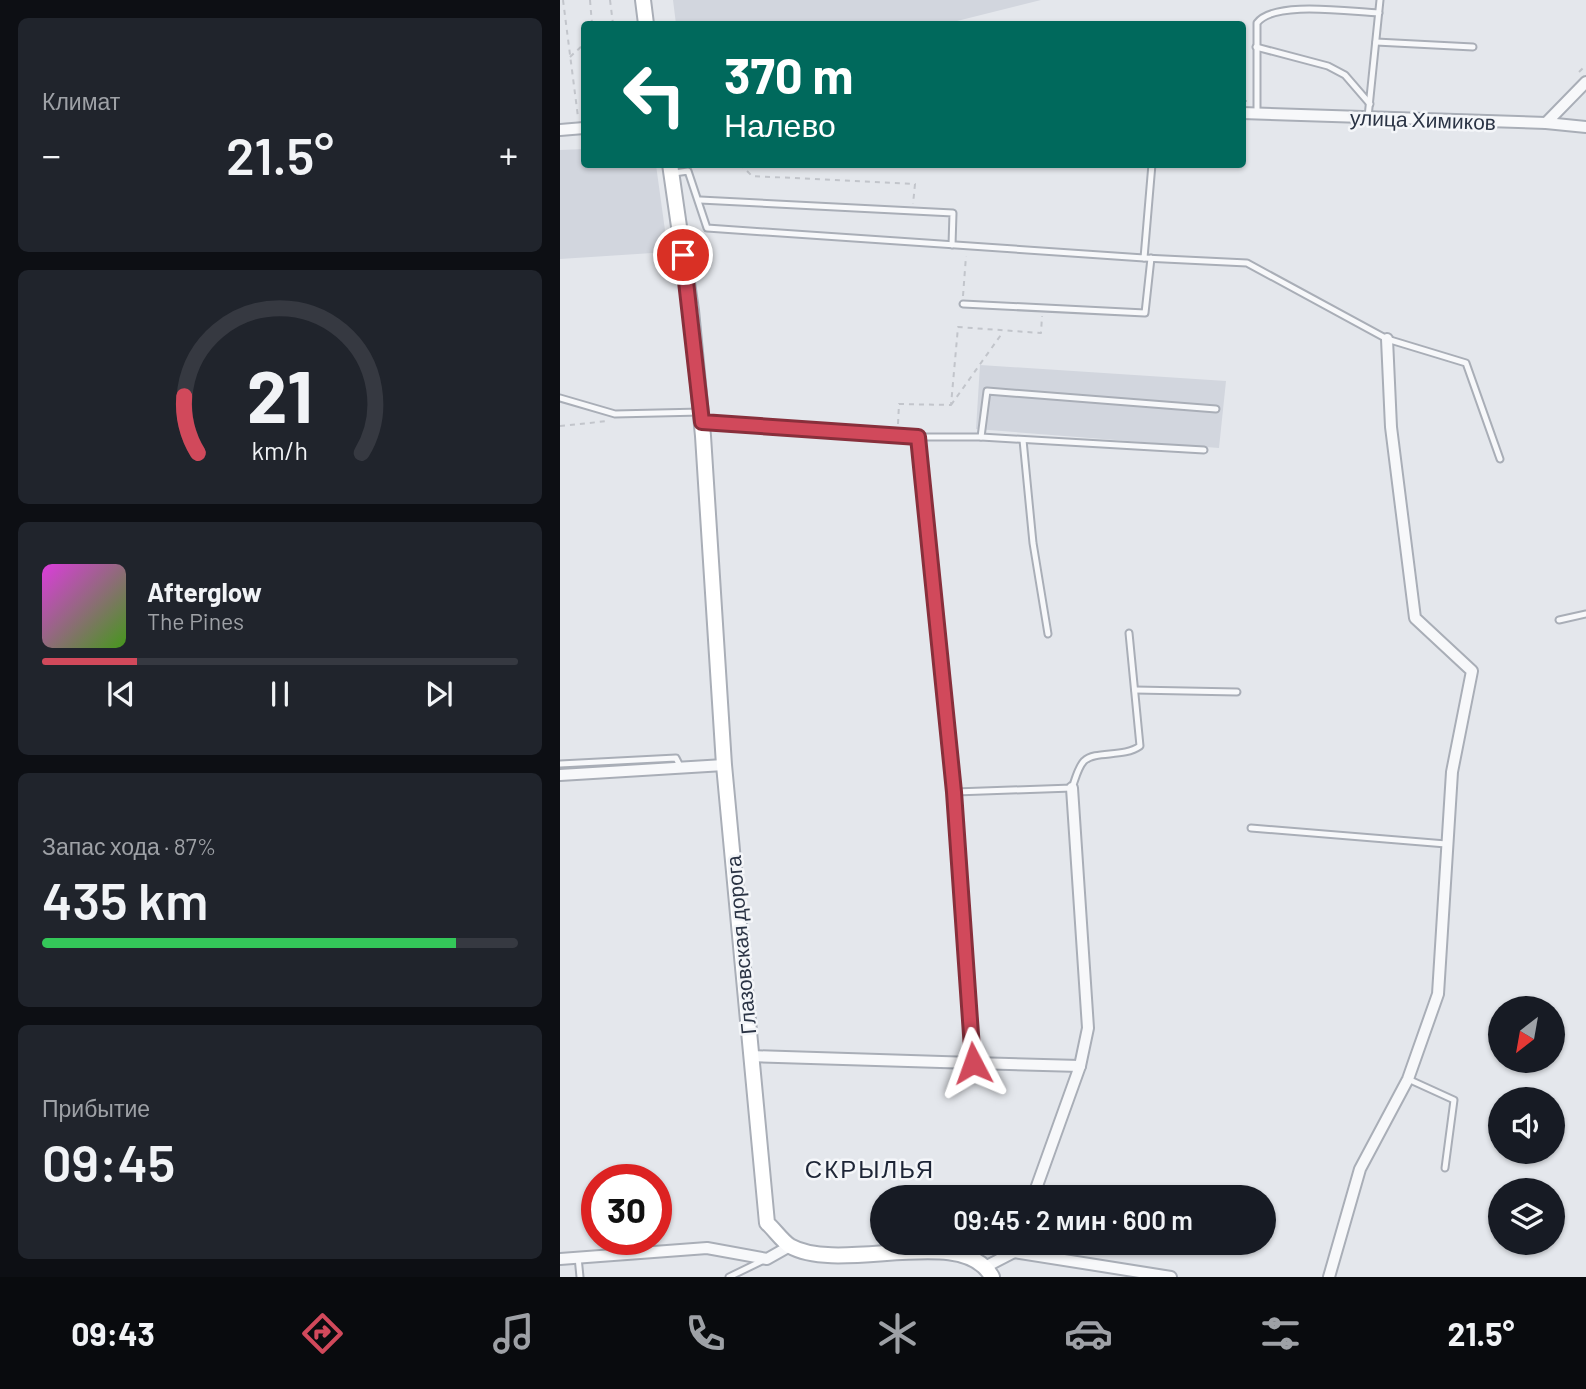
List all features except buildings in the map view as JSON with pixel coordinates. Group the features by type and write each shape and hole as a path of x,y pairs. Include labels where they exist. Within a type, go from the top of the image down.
{"street":[{"path":"643,0 646,21"},
{"path":"1546,123 1581,78"},
{"name":"улица Химиков","path":"1246,113 1546,123 1586,127"},
{"path":"560,130 581,128"},
{"name":"Глазовская дорога","path":"671,169 691,310 701,417 724,765 767,1223 790,1246"},
{"path":"1329,1277 1360,1169 1408,1079 1438,994 1452,772 1472,670 1416,618 1391,427 1387,339"},
{"path":"701,417 918,437 954,792 973,1063"},
{"path":"560,775 724,765"},
{"path":"1037,1185 1080,1066 1088,1028 1072,788"},
{"path":"750,1056 1080,1066"},
{"path":"560,1259 707,1248 767,1259 790,1246 832,1256 955,1251 989,1272 1007,1255"},
{"path":"1057,1255 1171,1277"}],"lane":[{"path":"1368,117 1380,0"},
{"path":"1257,114 1257,23 1269,12 1290,9 1379,13"},
{"path":"1376,42 1473,47"},
{"path":"1255,47 1328,66 1345,75 1370,104"},
{"path":"1144,258 1152,168"},
{"path":"671,169 688,171 700,200 707,228 1247,263 1387,339 1466,363 1500,459"},
{"path":"700,200 953,213 952,244"},
{"path":"963,304 1145,313 1151,258"},
{"path":"981,437 987,391 1216,408"},
{"path":"560,398 615,414 701,417"},
{"path":"918,437 981,437 1203,450"},
{"path":"1023,440 1033,543 1048,634"},
{"path":"1559,620 1586,614"},
{"path":"954,792 1072,788 1082,762 1090,758 1130,753 1140,746 1129,634"},
{"path":"1135,690 1237,692"},
{"path":"560,764 677,758 681,768"},
{"path":"1251,828 1447,844"},
{"path":"1408,1079 1454,1100 1445,1168"},
{"path":"578,1257 580,1277"},
{"path":"729,1277 767,1259"}],"path":[{"path":"563,0 578,117"},
{"path":"590,0 592,21"},
{"path":"610,0 613,21"},
{"path":"570,57 581,47"},
{"path":"1581,78 1586,65"},
{"path":"1246,101 1257,101"},
{"path":"744,168 752,176 915,184 912,212"},
{"path":"963,304 966,245"},
{"path":"951,405 958,327 1041,333 1042,308"},
{"path":"951,405 1004,330"},
{"path":"898,436 900,404 951,405"},
{"path":"560,426 610,421 615,414"}],"shaded area":[{"path":"673,0 1041,0 957,21 676,21"},
{"path":"581,149 581,168 656,168 668,252 560,259 560,150"},
{"path":"980,365 1226,381 1219,448 976,429"}],"district":[{"name":"СКРЫЛЬЯ","path":"870,1168"}],"route":[{"path":"683,255 702,422 918,437 954,792 973,1063"}]}
